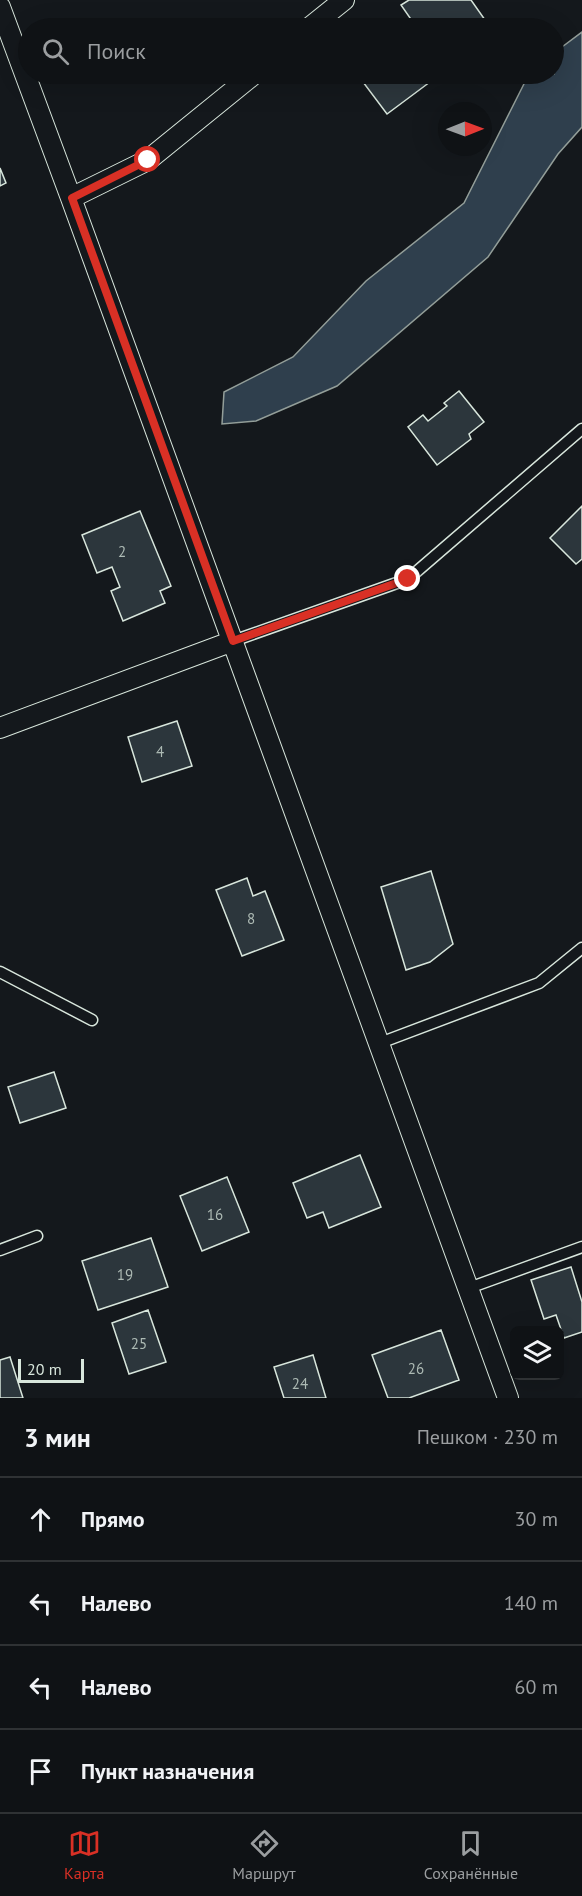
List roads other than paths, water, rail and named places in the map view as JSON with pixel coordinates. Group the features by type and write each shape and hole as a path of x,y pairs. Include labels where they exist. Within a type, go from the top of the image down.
{"street":[{"path":"322,18 344,0"},
{"path":"0,7 18,55"},
{"path":"29,84 508,1398"},
{"path":"72,198 148,160 242,84"},
{"path":"0,728 233,641"}],"lane":[{"path":"233,641 408,579 582,429"},
{"path":"380,1043 539,983 582,948"},
{"path":"0,972 92,1020"},
{"path":"0,1250 37,1236"},
{"path":"469,1288 582,1247"}],"water":[{"path":"582,32 582,127 558,154 488,257 337,386 256,421 222,424 224,392 293,357 366,281 464,203 488,156 492,156 492,147 524,84 564,84 564,46"}]}
